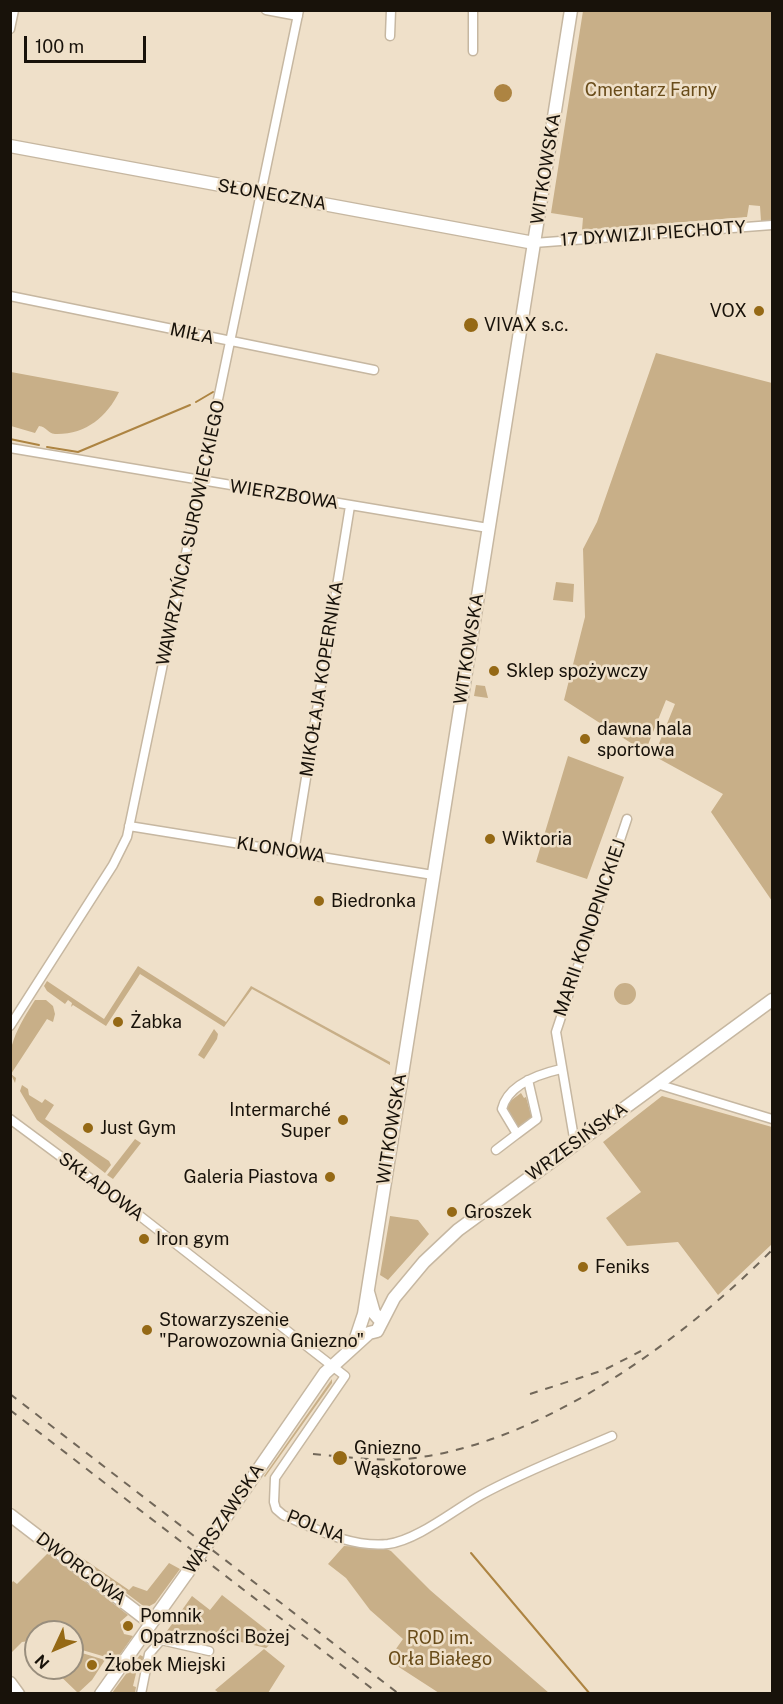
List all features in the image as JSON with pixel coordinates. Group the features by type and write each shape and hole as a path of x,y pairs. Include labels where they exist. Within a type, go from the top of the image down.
{"street":[{"path":"10,29 15,10"},
{"path":"266,10 299,13"},
{"path":"390,36 391,10"},
{"path":"472,10 473,51"},
{"name":"WITKOWSKA","path":"365,1331 361,1318 372,1316 368,1293 571,10"},
{"name":"WAWRZYŃCA SUROWIECKIEGO","path":"10,1026 121,851 129,826 299,13"},
{"name":"SŁONECZNA","path":"10,146 534,243"},
{"name":"17 DYWIZJI PIECHOTY","path":"534,243 772,225"},
{"name":"MIŁA","path":"10,296 374,370"},
{"name":"WIERZBOWA","path":"10,448 201,482 488,528"},
{"name":"MIKOŁAJA KOPERNIKA","path":"294,852 350,506"},
{"name":"MARII KONOPNICKIEJ","path":"574,1144 556,1032 627,819"},
{"name":"KLONOWA","path":"129,826 433,875"},
{"name":"WRZESIŃSKA","path":"365,1331 376,1331 372,1316 390,1301 450,1236 772,1000"},
{"path":"517,1134 502,1109 504,1101 534,1075 561,1069"},
{"path":"496,1149 537,1119 528,1080"},
{"path":"657,1084 772,1119"},
{"name":"SKŁADOWA","path":"10,1119 126,1204 332,1365"},
{"path":"368,1293 390,1301"},
{"name":"WARSZAWSKA","path":"101,1694 332,1365 352,1348 365,1331"},
{"name":"POLNA","path":"332,1365 345,1376 277,1473 273,1484 273,1498 276,1509 283,1515 340,1539 356,1543 389,1544 426,1528 490,1491 612,1437"},
{"name":"DWORCOWA","path":"10,1515 151,1623"},
{"path":"141,1694 149,1654 161,1640 208,1651"},
{"path":"10,1683 18,1694"}],"green space":[{"name":"Cmentarz Farny","path":"583,11 772,11 772,220 761,221 760,206 749,205 747,217 582,230 583,218 551,213"},
{"path":"656,353 772,383 772,901 711,812 723,794 654,756 675,704 666,700 645,752 564,700 585,617 583,549 597,522"},
{"path":"11,372 119,392 101,417 85,428 66,434 55,434 39,426 35,433 11,426"},
{"path":"556,582 574,584 573,602 553,600"},
{"path":"476,685 485,686 488,698 474,696"},
{"path":"568,756 624,777 587,879 536,862"},
{"path":"138,966 226,1022 251,986 390,1062 390,1065 252,989 224,1027 140,974 106,1026 73,1005 71,1007 72,1003 68,1000 65,1004 47,991 44,986 47,981 104,1019"},
{"path":"625,983 633,986 636,994 633,1002 625,1005 617,1002 614,994 617,986"},
{"path":"35,1000 46,1000 53,1006 55,1014 53,1022 47,1019 11,1073 11,1050 18,1029"},
{"path":"214,1029 218,1034 217,1039 204,1059 198,1055"},
{"path":"22,1085 28,1089 29,1095 42,1103 45,1099 54,1105 45,1119 109,1161 111,1165 105,1173 37,1120 20,1091"},
{"path":"521,1093 524,1098 526,1097 532,1118 519,1128 507,1108 509,1102"},
{"path":"662,1096 772,1127 772,1244 718,1295 678,1242 627,1246 606,1218 641,1192 603,1142"},
{"path":"135,1139 141,1143 113,1179 107,1175"},
{"path":"390,1216 418,1220 429,1234 388,1280 380,1275"},
{"path":"332,1379 332,1383 265,1477 264,1476"},
{"path":"56,1540 129,1590 133,1586 147,1591 169,1563 180,1569 155,1603 146,1608"},
{"name":"ROD im. Orła Białego","path":"344,1546 384,1548 391,1551 430,1590 549,1693 439,1693 388,1660 403,1639 370,1610 346,1578 328,1564"},
{"path":"48,1553 128,1615 120,1622 124,1634 133,1636 116,1660 84,1651 84,1620 24,1620 24,1642 11,1653 11,1584 13,1581 17,1584"},
{"path":"222,1595 277,1638 266,1648 220,1637 215,1642 167,1631 192,1596 210,1610"},
{"path":"264,1649 285,1666 268,1693 219,1693 215,1690"},
{"path":"84,1654 105,1660 92,1680 78,1693 64,1680 84,1680"},
{"path":"140,1655 144,1657 143,1661 139,1661 133,1686 136,1687 135,1693 112,1693"}],"shaded area":[{"path":"503,84 509,87 512,93 509,99 503,102 497,99 494,93 497,87"}],"waterway":[{"path":"196,402 213,392"},
{"path":"47,447 78,452 190,405"},
{"path":"10,439 39,445"},
{"path":"471,1553 590,1694"}],"railway":[{"path":"313,1454 367,1459 408,1459 470,1446 517,1429 565,1407 656,1350 737,1284 772,1250"},
{"path":"530,1394 604,1370 641,1351"},
{"path":"10,1394 399,1694"},
{"path":"10,1410 379,1694"}],"place":[{"name":"VOX","path":"759,311"},
{"name":"VIVAX s.c.","path":"471,325"},
{"name":"Sklep spożywczy","path":"494,671"},
{"name":"dawna hala sportowa","path":"585,739"},
{"name":"Wiktoria","path":"490,839"},
{"name":"Biedronka","path":"319,901"},
{"name":"Żabka","path":"118,1022"},
{"name":"Intermarché Super","path":"343,1120"},
{"name":"Just Gym","path":"88,1128"},
{"name":"Galeria Piastova","path":"330,1177"},
{"name":"Groszek","path":"452,1212"},
{"name":"Iron gym","path":"144,1239"},
{"name":"Feniks","path":"583,1267"},
{"name":"Stowarzyszenie \"Parowozownia Gniezno\"","path":"147,1330"},
{"name":"Gniezno Wąskotorowe","path":"340,1458"},
{"name":"Pomnik Opatrzności Bożej","path":"128,1626"},
{"name":"Żłobek Miejski","path":"92,1665"}]}
